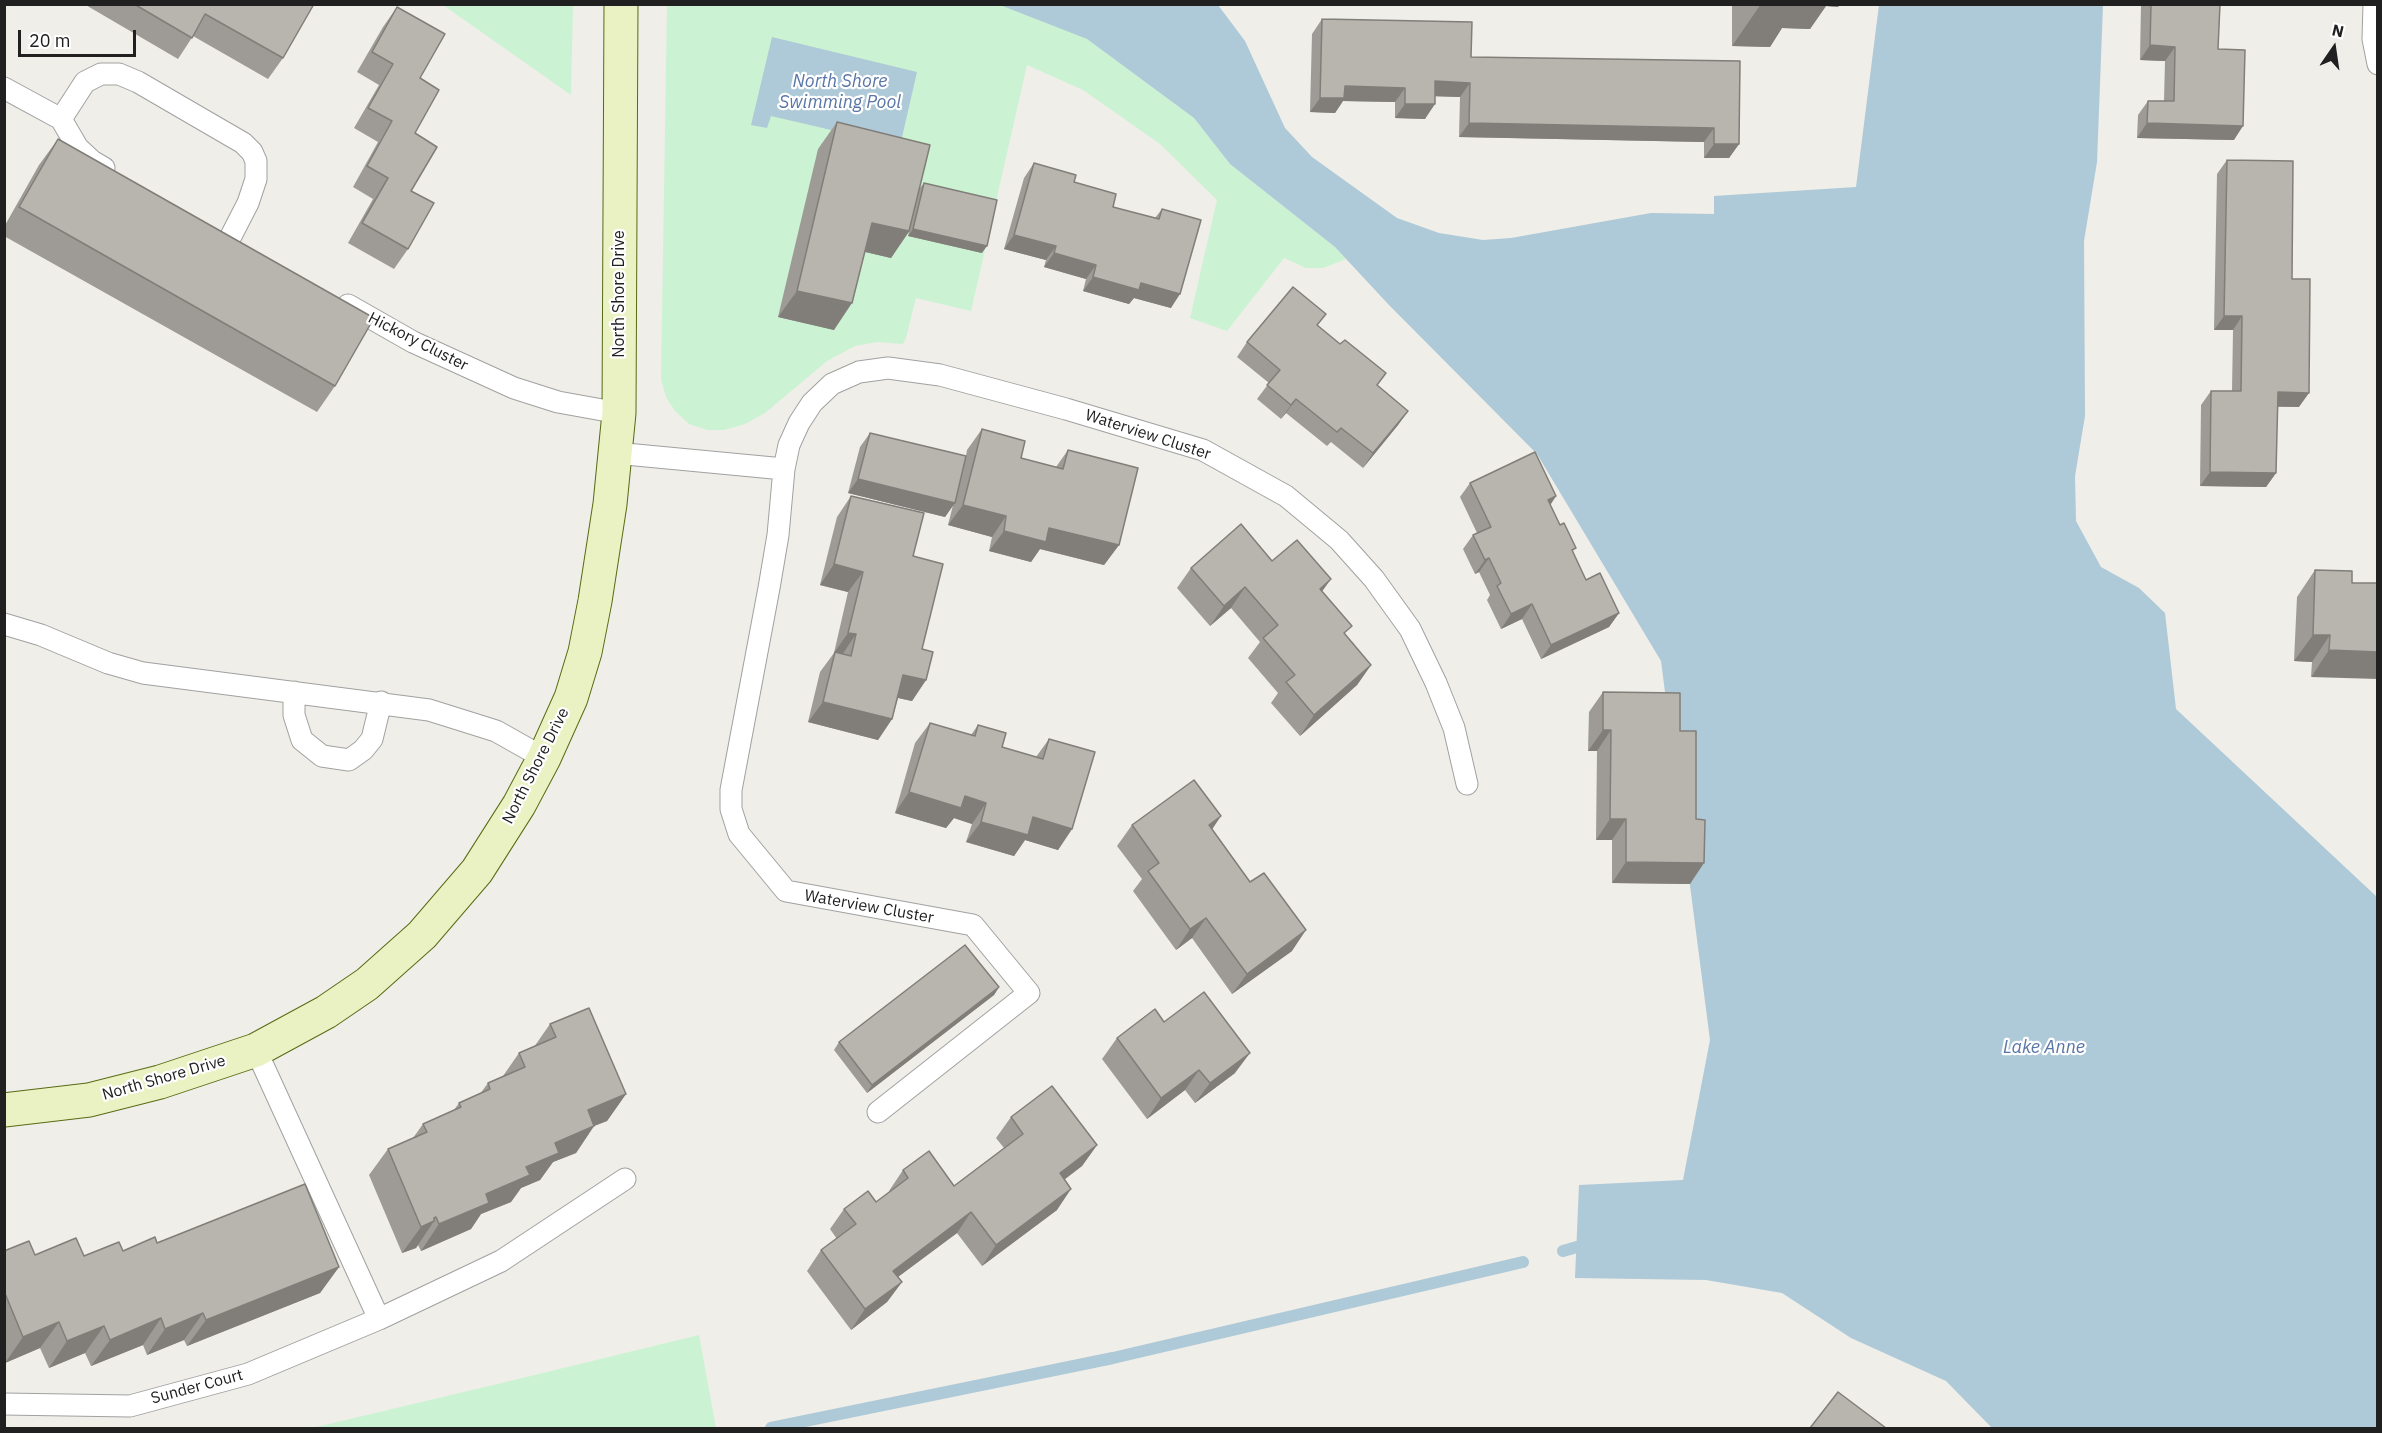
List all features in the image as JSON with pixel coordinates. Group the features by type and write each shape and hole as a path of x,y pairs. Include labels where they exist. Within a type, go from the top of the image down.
{"street":[{"name":"North Shore Drive","path":"4,1110 89,1100 160,1082 256,1050 326,1012 368,984 422,935 477,870 519,805 567,708 585,652 604,551 619,413 621,4"}],"lane":[{"path":"2374,4 2373,39 2378,64"},
{"path":"60,120 85,82 101,74 118,74 138,82 243,143 252,152 256,161 256,179 248,203 230,238"},
{"path":"4,88 60,120 85,156 121,178"},
{"path":"210,227 250,250"},
{"name":"Hickory Cluster","path":"332,296 413,342 497,381 558,402 619,413"},
{"name":"Waterview Cluster","path":"878,1112 1029,993 973,926 786,891 739,834 731,809 731,790 778,535 784,469 789,445 799,423 812,403 832,384 860,372 888,368 940,375 1078,412 1203,450 1286,496 1339,540 1374,579 1410,629 1436,683 1454,728 1467,784"},
{"path":"615,453 784,469"},
{"path":"4,624 41,635 108,663 143,673 429,710 495,731 544,758"},
{"path":"294,692 294,715 302,740 322,756 349,760 363,750 372,739 381,702"},
{"path":"256,1050 379,1319"},
{"name":"Sunder Court","path":"4,1404 130,1406 248,1374 379,1319 501,1261 624,1179"}],"green space":[{"path":"1000,4 1087,39 1194,118 1230,164 1335,247 1346,259 1323,268 1306,268 1284,258 1227,331 1190,318 1217,200 1160,144 1083,90 1027,65 971,311 916,298 903,344 877,342 855,346 827,361 765,413 745,424 724,430 707,430 689,424 675,411 666,397 661,379 667,5"},
{"path":"443,5 573,5 571,95"},
{"path":"699,1335 716,1428 312,1428 510,1381"}],"water":[{"name":"Lake Anne","path":"1000,5 1218,5 1245,41 1285,128 1312,157 1397,218 1439,233 1483,240 1511,238 1651,213 1714,214 1714,196 1856,187 1879,5 2103,5 2097,162 2084,241 2085,416 2075,476 2076,521 2101,567 2139,588 2165,613 2176,709 2377,897 2377,1428 1992,1428 1946,1381 1851,1338 1782,1293 1706,1280 1575,1278 1579,1185 1683,1180 1710,1040 1661,661 1537,454 1389,305 1335,247 1230,164 1194,118 1087,39"},
{"name":"North Shore Swimming Pool","path":"772,37 917,72 900,146 771,116 767,128 751,125"}],"building":[{"path":"134,4 314,4 283,58 205,14 192,38"},
{"path":"2151,4 2220,4 2218,49 2245,50 2243,126 2147,123 2148,101 2174,101 2175,47 2150,45"},
{"path":"397,7 445,34 420,78 439,90 415,133 437,147 411,191 434,203 408,249 362,223 388,178 367,166 392,121 368,108 393,64 372,52"},
{"path":"1322,19 1472,22 1471,57 1740,61 1739,144 1714,144 1714,128 1469,123 1470,83 1435,81 1435,104 1405,104 1405,88 1345,86 1344,98 1320,98"},
{"path":"837,122 930,145 909,231 872,223 852,303 797,291"},
{"path":"58,139 374,318 335,386 19,207"},
{"path":"2227,160 2293,161 2292,279 2310,279 2309,393 2278,392 2276,473 2210,472 2211,391 2241,391 2242,316 2224,316"},
{"path":"1034,163 1076,175 1074,182 1116,194 1113,207 1159,219 1162,209 1201,220 1180,294 1141,283 1139,290 1093,277 1096,265 1054,253 1056,246 1014,235"},
{"path":"924,183 997,200 987,246 913,229"},
{"path":"1293,287 1326,314 1317,325 1340,344 1345,340 1386,373 1377,385 1408,411 1373,453 1341,428 1337,432 1296,399 1291,405 1267,385 1280,370 1247,342"},
{"path":"982,429 1025,441 1021,458 1063,469 1068,450 1138,468 1119,545 1049,528 1046,542 1004,531 1006,516 963,505"},
{"path":"870,433 966,456 955,503 858,479"},
{"path":"1535,452 1556,496 1548,500 1560,525 1564,523 1576,548 1572,550 1586,580 1600,573 1619,613 1551,645 1532,604 1511,614 1497,586 1501,583 1489,558 1485,560 1473,535 1491,527 1470,483"},
{"path":"851,496 924,513 913,556 943,564 922,649 933,652 926,680 903,675 892,719 823,702 835,652 851,656 856,634 848,633 863,572 834,564"},
{"path":"1241,524 1272,561 1297,540 1331,579 1320,589 1352,626 1344,633 1371,665 1314,715 1286,682 1295,675 1263,638 1278,625 1245,587 1224,606 1191,568"},
{"path":"2315,570 2352,571 2352,583 2378,583 2378,652 2329,650 2330,635 2313,635"},
{"path":"1603,692 1680,693 1680,731 1696,731 1696,819 1705,820 1704,863 1626,862 1626,819 1610,819 1611,730 1603,730"},
{"path":"930,723 975,736 978,725 1006,733 1002,747 1043,759 1049,739 1095,752 1072,829 1033,817 1028,835 981,822 986,803 965,796 961,808 909,792"},
{"path":"1194,780 1221,816 1209,825 1250,882 1264,873 1306,930 1247,974 1206,918 1190,929 1148,871 1159,863 1132,825"},
{"path":"965,945 999,987 872,1085 839,1042"},
{"path":"1204,992 1250,1053 1210,1083 1199,1070 1161,1098 1117,1038 1155,1009 1164,1022"},
{"path":"589,1008 626,1094 588,1110 594,1126 555,1143 559,1153 526,1167 530,1175 486,1194 489,1203 439,1224 436,1217 434,1221 421,1227 388,1149 427,1132 423,1124 461,1107 459,1103 490,1089 488,1083 525,1067 519,1053 556,1037 550,1024"},
{"path":"1052,1086 1097,1145 1060,1173 1071,1189 996,1245 971,1212 893,1271 902,1282 865,1309 821,1250 856,1224 844,1209 868,1191 876,1202 908,1178 903,1170 929,1151 954,1186 1023,1134 1011,1117"},
{"path":"305,1184 339,1267 206,1320 203,1313 165,1329 161,1318 110,1340 104,1326 67,1341 59,1322 23,1337 4,1291 4,1251 29,1241 35,1255 76,1238 84,1256 119,1242 123,1251 155,1237 157,1243"},
{"path":"1838,1392 1886,1428 1810,1428"}],"waterway":[{"path":"1563,1251 1577,1247"},
{"path":"771,1428 1113,1358 1523,1262"}]}
